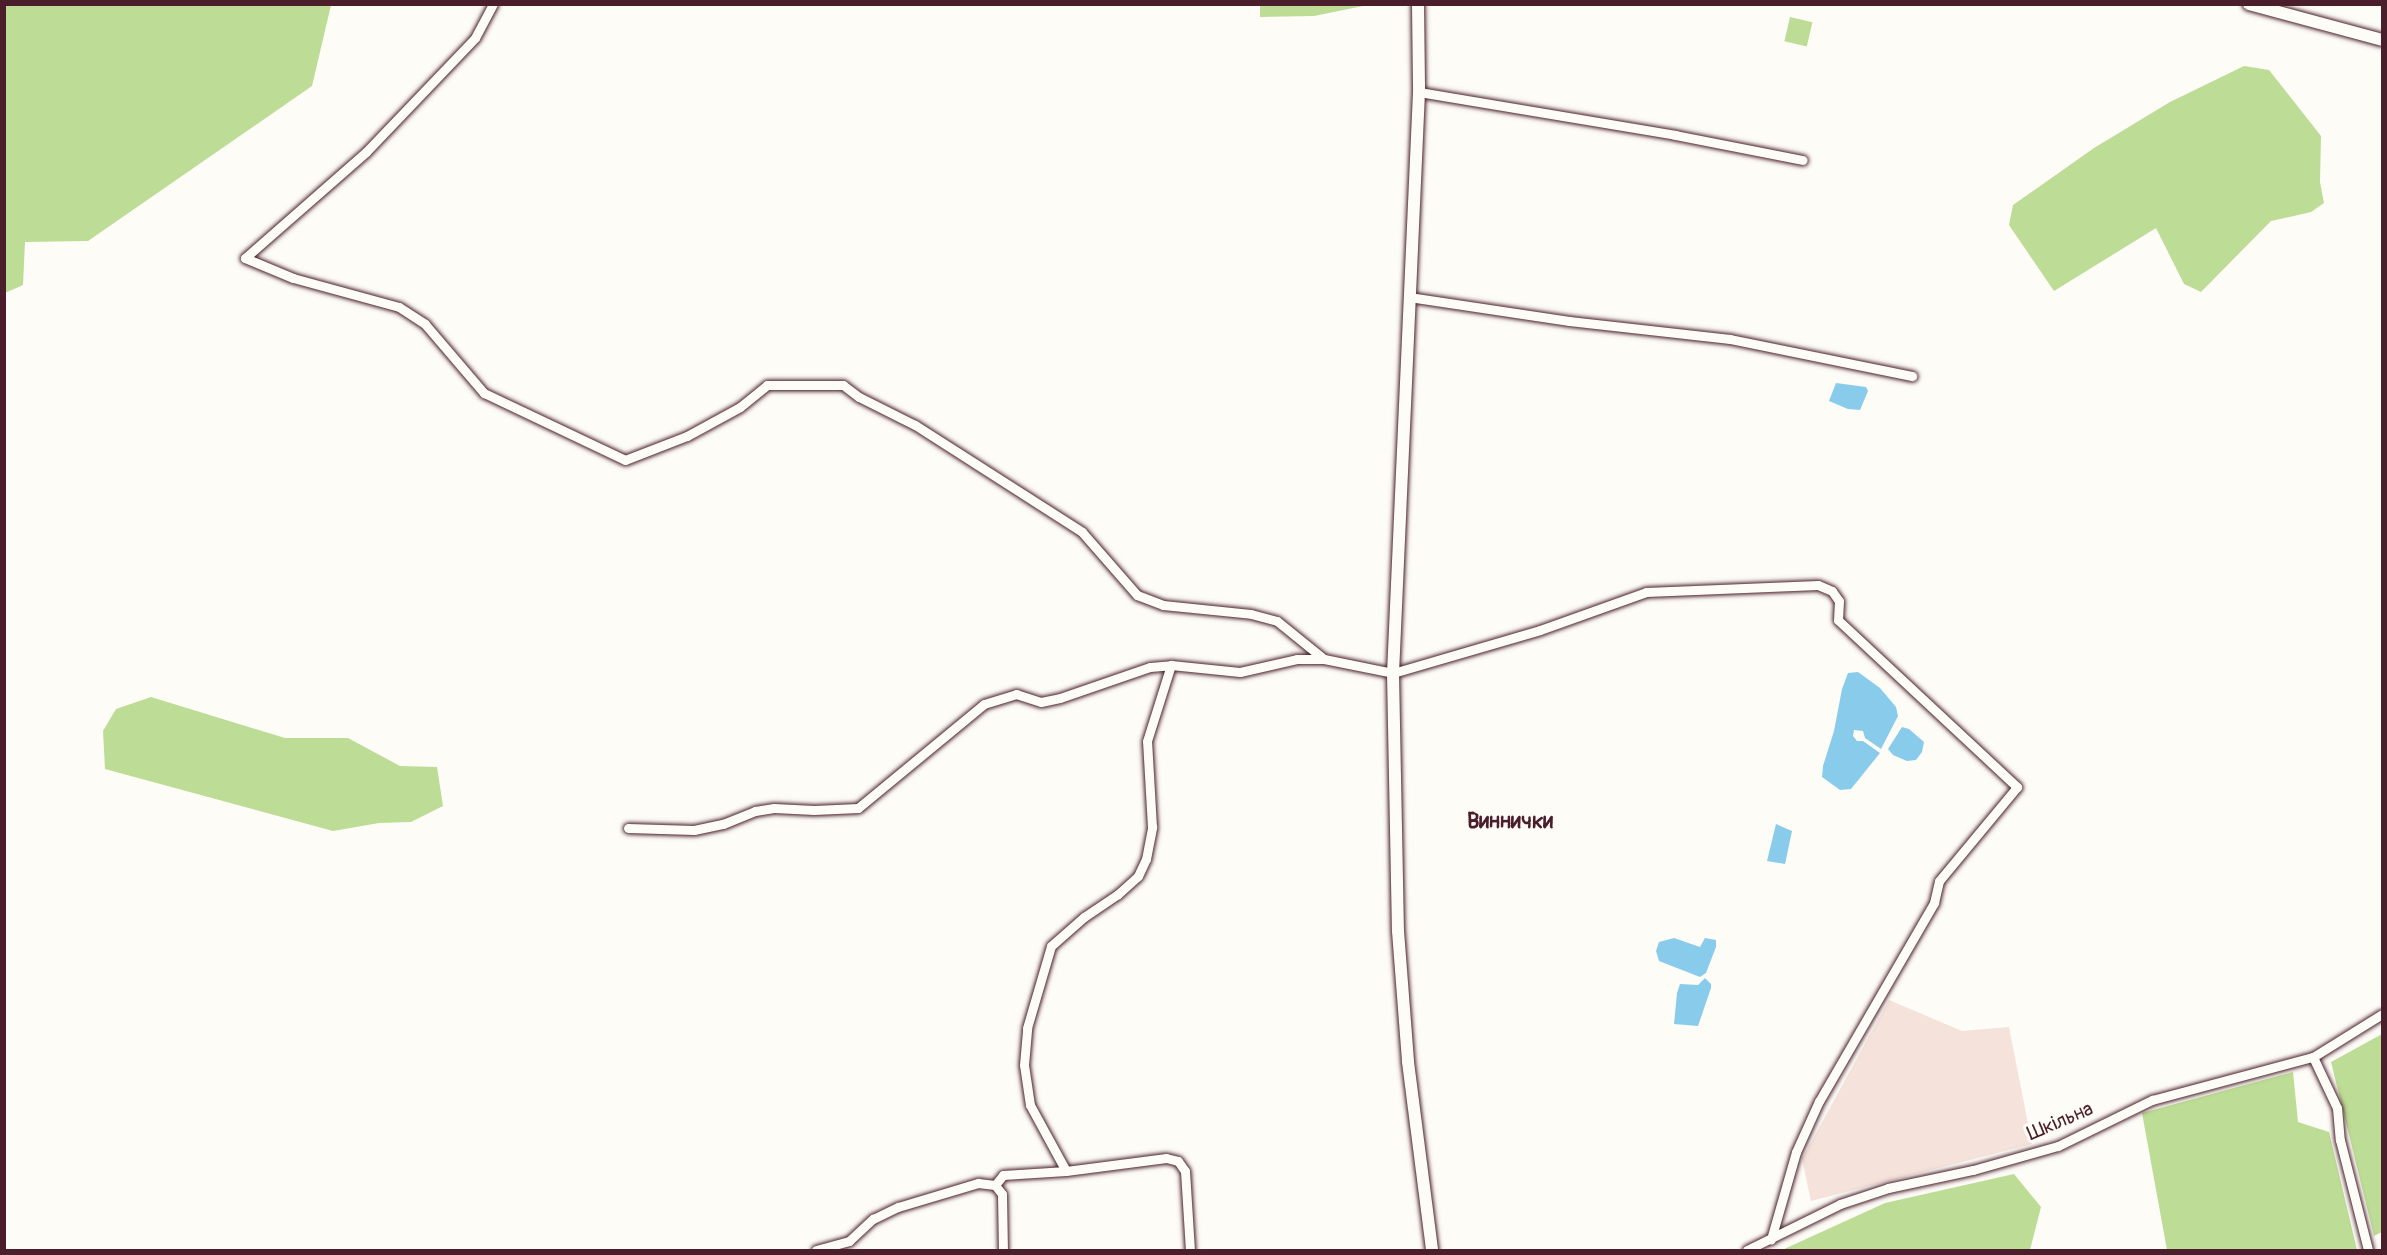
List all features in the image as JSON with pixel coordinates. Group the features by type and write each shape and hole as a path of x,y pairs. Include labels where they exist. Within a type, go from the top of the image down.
{"street":[{"path":"493,4 475,38 366,152 245,258 293,278 399,307 425,324 484,393 625,460 687,436 740,407 767,385 843,385 859,397 915,425 1082,532 1137,595 1163,605 1251,614 1277,621 1324,659"},
{"path":"1418,4 1419,92 1393,674 1399,943 1408,1062 1431,1251"},
{"path":"2249,4 2382,40"},
{"path":"1419,92 1675,135 1803,160"},
{"path":"1409,297 1569,321 1730,339 1912,376"},
{"path":"628,828 694,830 723,824 755,811 774,808 814,810 858,808 984,704 1016,694 1041,702 1060,698 1124,674 1150,667 1171,665 1240,672 1297,659 1324,659 1393,674 1540,630 1646,592 1818,585 1832,591 1839,602 1838,620 2017,787 1939,881 1934,903 1819,1101 1796,1152 1771,1239"},
{"path":"1066,1171 1030,1105 1024,1065 1027,1028 1051,946 1084,917 1138,876 1146,859 1152,827 1147,741 1171,665"},
{"name":"Шкільна","path":"1747,1251 1840,1204 1888,1188 1973,1170 2058,1146 2152,1100 2313,1057 2382,1014"},
{"path":"2313,1057 2337,1108 2340,1140 2368,1251"},
{"path":"995,1185 1003,1175 1066,1171 1166,1158 1178,1161 1185,1171 1190,1251"},
{"path":"816,1251 849,1241 873,1219 898,1207 978,1184 995,1185 1002,1194 1003,1251"}],"shaded area":[{"path":"1889,1000 1962,1031 2009,1027 2032,1144 1811,1201 1802,1159"}],"green space":[{"path":"5,4 331,5 312,86 88,241 25,242 23,285 5,293"},
{"path":"1260,4 1368,5 1314,16 1260,17"},
{"path":"1790,17 1812,22 1807,47 1784,41"},
{"path":"2244,66 2269,70 2321,136 2320,182 2324,203 2311,212 2271,221 2201,292 2184,284 2156,228 2054,291 2009,225 2013,205 2094,148 2170,102"},
{"path":"151,697 285,738 348,738 400,766 437,767 443,806 411,822 379,823 333,831 105,769 103,731 116,709"},
{"path":"2382,1034 2382,1232 2374,1236 2331,1062"},
{"path":"2293,1072 2298,1122 2329,1132 2357,1250 2167,1250 2142,1113"},
{"path":"2014,1174 2041,1207 2030,1250 1782,1250 1885,1203"}],"water":[{"path":"1836,383 1866,387 1868,391 1860,410 1848,409 1829,401"},
{"path":"1858,672 1880,688 1896,707 1898,716 1881,749 1865,738 1863,731 1854,730 1853,736 1857,741 1863,741 1880,753 1851,789 1840,790 1822,777 1823,766 1834,731 1842,689 1848,673"},
{"path":"1902,727 1909,729 1924,742 1922,752 1916,760 1907,761 1893,755 1888,749"},
{"path":"1776,824 1792,831 1785,864 1767,861"},
{"path":"1674,938 1700,947 1705,938 1716,940 1716,947 1706,973 1700,977 1659,961 1656,951 1659,942"},
{"path":"1705,978 1711,984 1711,988 1698,1026 1674,1024 1680,984 1698,985"}],"district":[{"name":"Виннички","path":"1510,822"}]}
